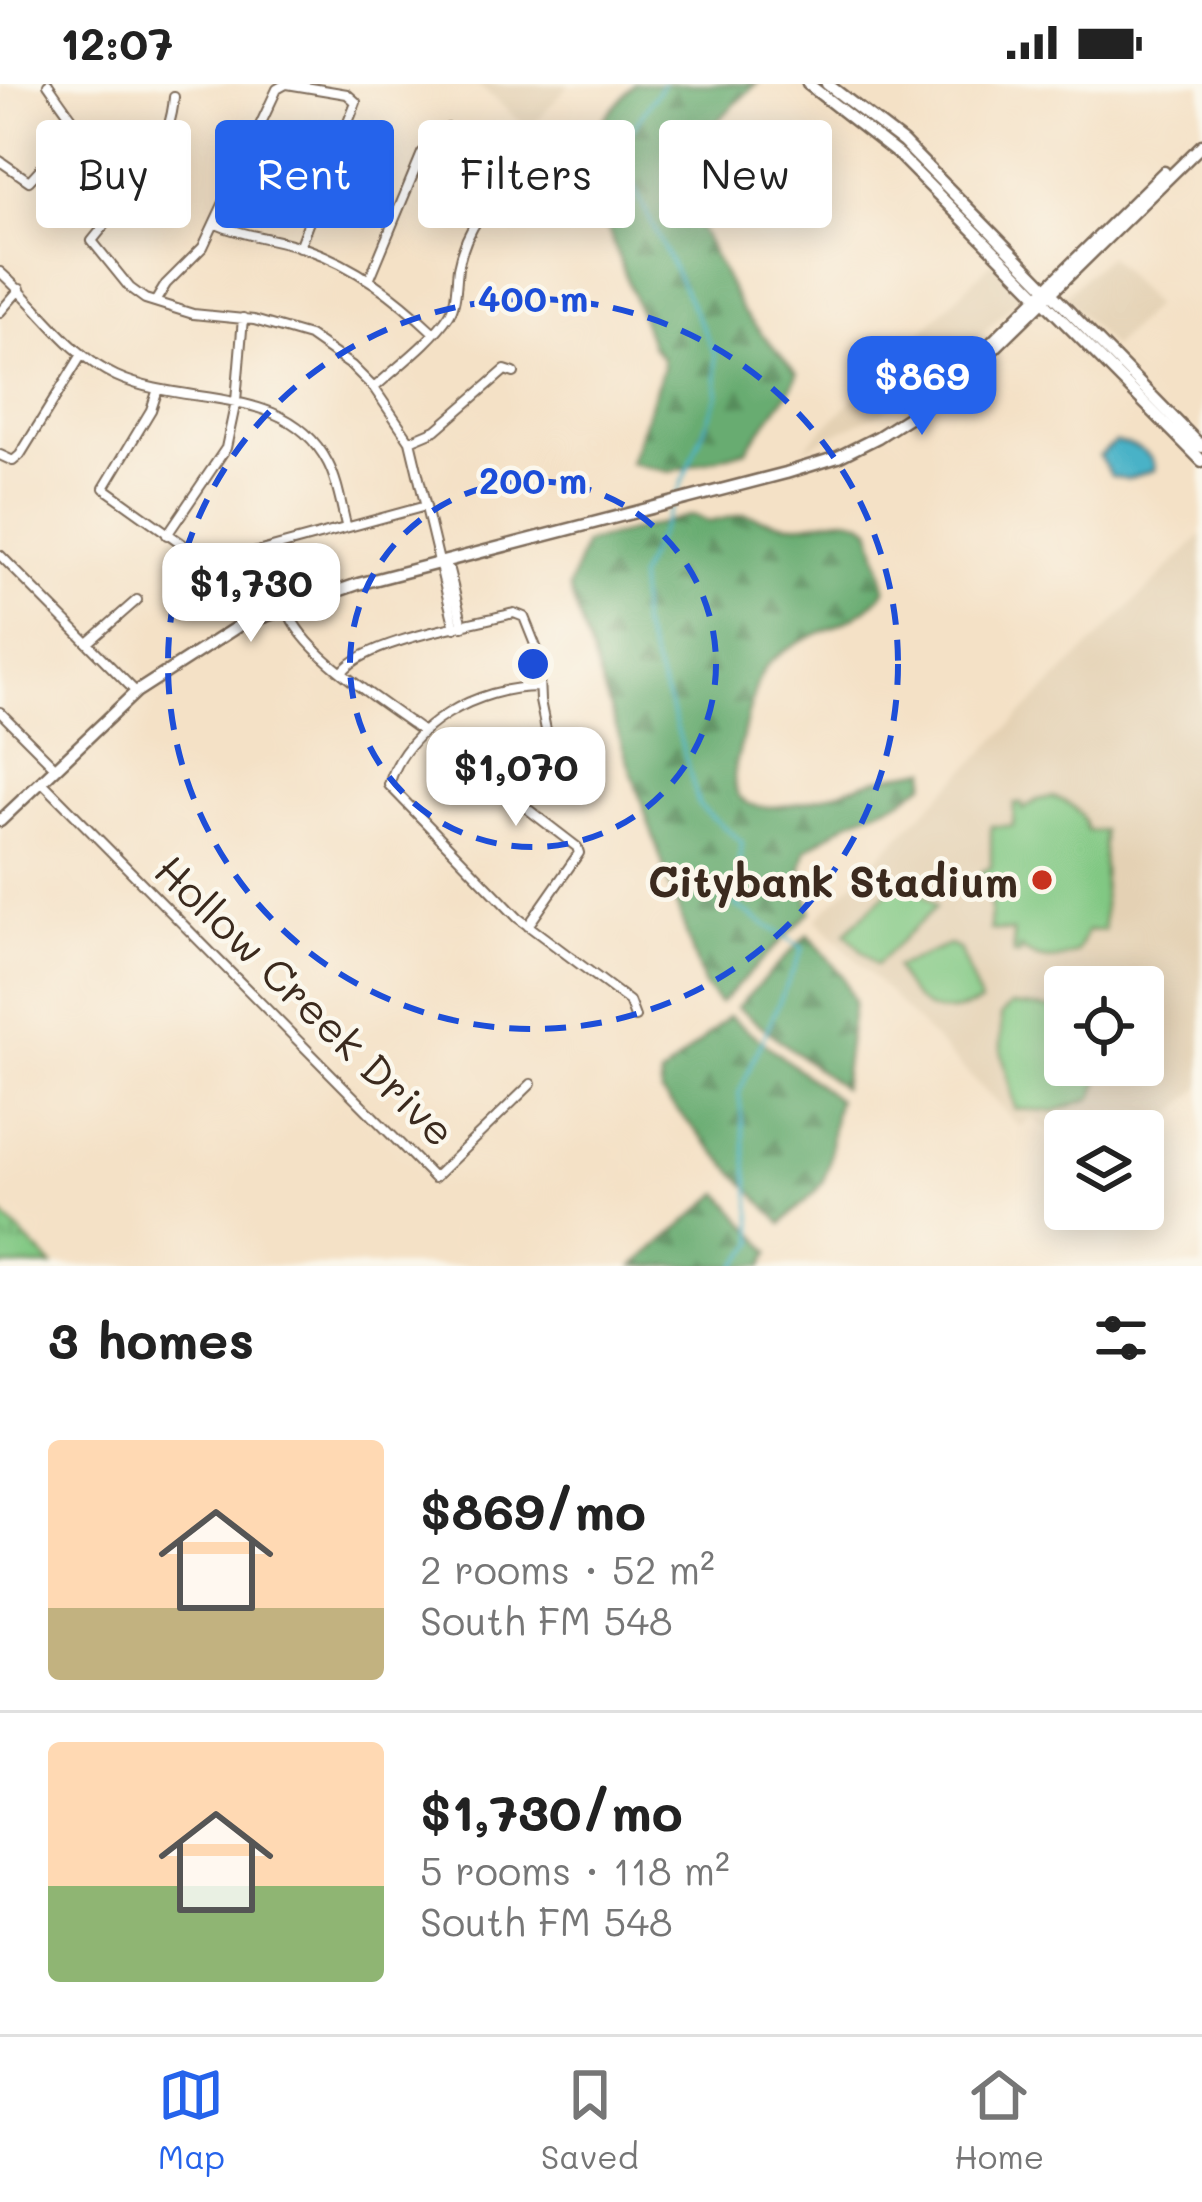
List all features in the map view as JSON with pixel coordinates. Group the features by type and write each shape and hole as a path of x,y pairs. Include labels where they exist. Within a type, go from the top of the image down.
{"main road":[{"path":"808,84 899,154 1045,295"},
{"path":"827,84 903,142 1201,456"},
{"path":"1045,295 1202,135"},
{"path":"0,821 136,692 226,633 286,607 727,489 831,457 878,437 942,396 1202,145"}],"street":[{"path":"48,84 73,120"},
{"path":"263,120 277,89 287,84 347,94 356,102 299,247"},
{"path":"170,120 173,97"},
{"path":"0,161 29,182 36,174"},
{"path":"370,278 418,163"},
{"path":"155,302 166,284 203,248 215,226"},
{"path":"103,228 92,241 130,288 193,314 243,318 309,336 374,388 410,441 439,573 459,627"},
{"path":"225,228 299,247 370,278 433,332"},
{"path":"374,388 452,312 459,262 473,228"},
{"path":"0,272 81,356 113,375 157,392 236,400 276,412 326,458 346,525"},
{"path":"0,312 20,289"},
{"path":"167,535 226,448 236,400 243,318"},
{"path":"0,455 13,461 20,455 81,356"},
{"path":"410,441 436,430 505,370 514,374"},
{"path":"157,392 104,488 216,568 246,554 426,506"},
{"path":"0,555 136,692"},
{"path":"88,643 137,600"},
{"path":"286,607 298,633 423,732"},
{"path":"343,671 371,650 521,614 535,641 550,757 518,771 502,787 579,853 528,926"},
{"path":"538,687 451,710 423,732 389,785 528,926 629,1001 635,1017"},
{"path":"0,712 55,767"},
{"name":"Hollow Creek Drive","path":"41,781 434,1178 531,1084"}],"shaded area":[{"path":"477,84 569,84 538,120 518,120"},
{"path":"1108,255 1154,306 1112,347 1064,296"},
{"path":"995,259 1026,290 980,336 932,379 883,411 803,449"},
{"path":"1202,535 1202,1086 1164,1119 1164,1110 1044,1110 1044,1127 1032,1119 1020,1127 816,919"}],"green space":[{"path":"634,84 756,84 719,120 659,120 659,228 700,228 742,311 797,374 746,450 670,472 630,463 663,368 608,228 635,228 635,120 603,120"},
{"path":"745,514 789,524 838,518 863,523 871,528 886,588 860,613 792,646 765,668 738,756 735,784 742,800 782,806 927,769 925,783 902,800 851,820 806,850 801,872 811,911 720,1003 704,986 569,588 585,543 693,515 709,522"},
{"name":"Citybank Stadium","path":"1052,797 1075,808 1087,831 1103,831 1104,930 1087,931 1077,952 1048,960 1020,948 1020,954 1014,954 1013,932 990,930 991,894 981,888 981,872 991,867 991,826 1013,826 1014,804 1022,804 1023,810"},
{"path":"905,875 936,907 876,965 845,933"},
{"path":"808,934 842,975 854,1002 842,1088 737,1007"},
{"path":"949,945 959,949 981,1003 939,1011 911,994 895,967"},
{"path":"1011,1005 1044,1008 1044,1086 1097,1086 1093,1098 1058,1110 1015,1109 1001,1049 1001,1015"},
{"path":"729,1016 838,1100 823,1180 782,1224 661,1093 661,1077"},
{"path":"720,1193 770,1252 763,1266 634,1266"},
{"path":"0,1212 53,1266 0,1266"}],"water":[{"path":"1115,442 1146,453 1155,470 1127,479 1111,476 1099,456"}],"waterway":[{"path":"663,84 628,135 624,166 715,354 718,395 676,497"},
{"path":"672,506 638,577 641,627 699,806 742,842 736,906 803,948 739,1093 755,1243 736,1266"}],"place":[{"name":"Citybank Stadium","path":"1042,880"}]}
